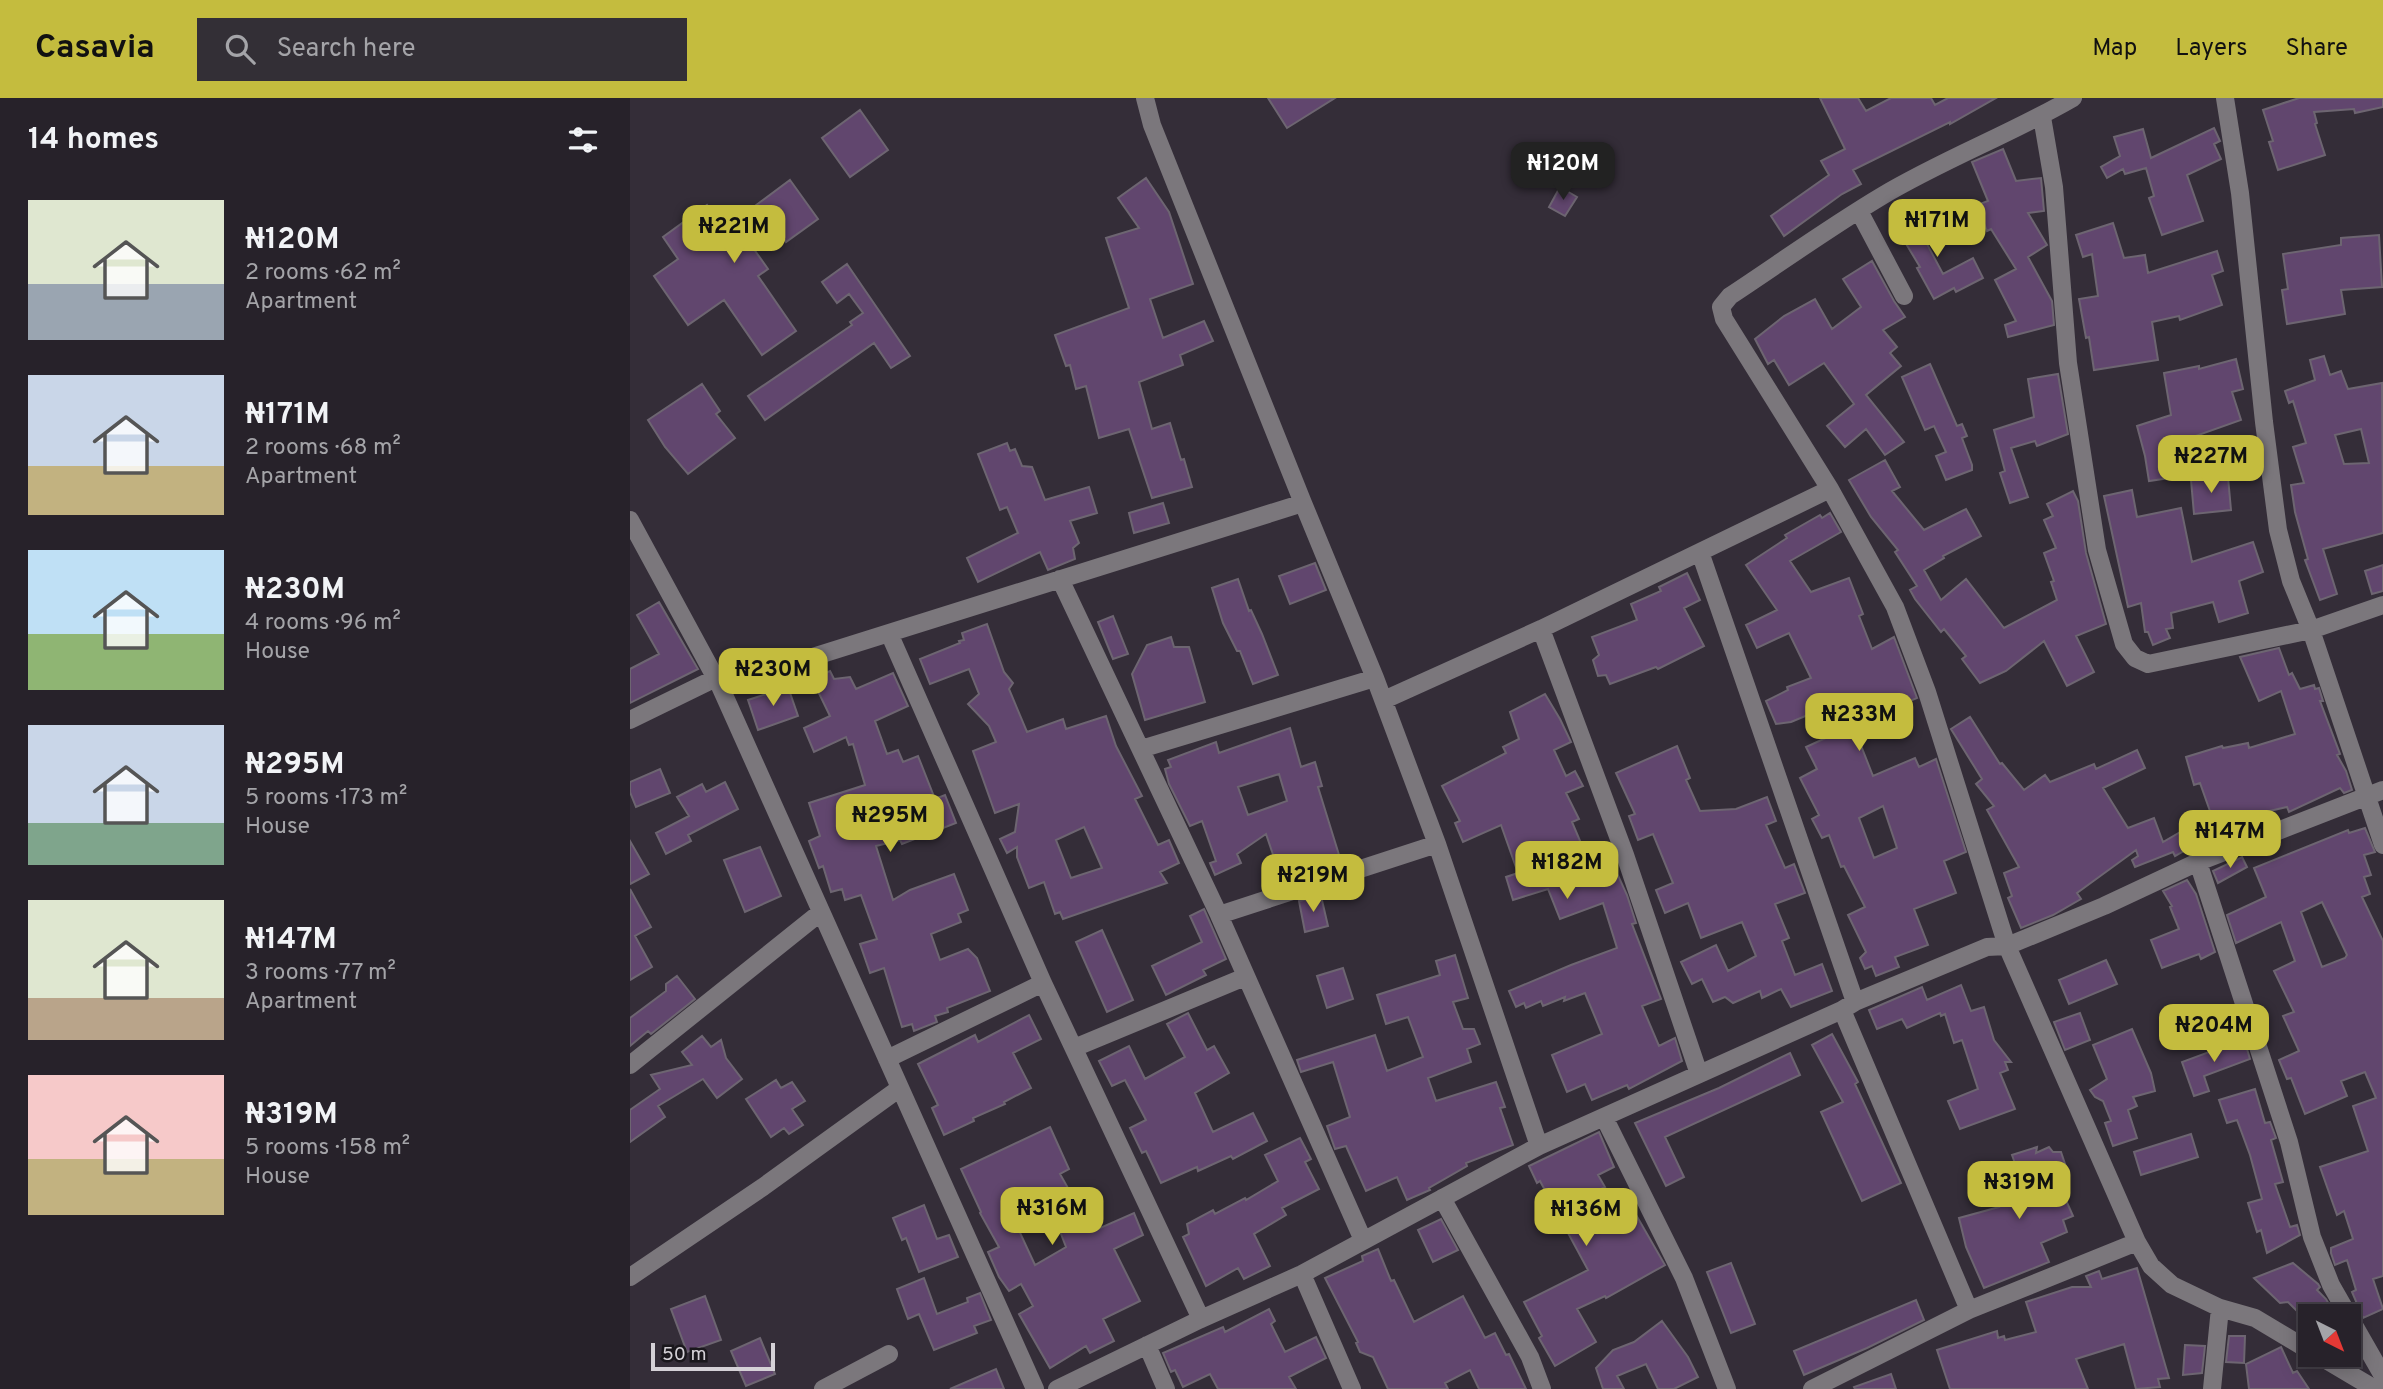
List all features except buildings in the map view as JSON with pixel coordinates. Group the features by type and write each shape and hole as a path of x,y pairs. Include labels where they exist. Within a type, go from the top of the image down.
{"street":[{"path":"1145,98 1152,125 1384,700 1437,844 1539,1146"},
{"path":"2073,98 2042,117 1953,157 1859,211 1730,296 1721,307 1724,318 1830,489 1895,607 1927,692 2007,946 2137,1242 2151,1266 2172,1285 2220,1308 2255,1318 2298,1344"},
{"path":"2225,98 2240,193 2278,530 2291,581 2375,792 2383,845"},
{"path":"2042,117 2054,187 2068,363 2097,550 2124,643 2135,658 2148,664 2311,630 2383,605"},
{"path":"1859,211 1904,296"},
{"path":"1384,700 1541,629 1830,489"},
{"path":"630,720 718,682 889,633 1303,503"},
{"path":"630,520 718,682 1035,1389"},
{"path":"1700,552 1848,1006 1969,1310"},
{"path":"1060,579 1219,915 1363,1240"},
{"path":"1541,629 1625,855 1699,1074"},
{"path":"889,633 1043,983 1201,1319"},
{"path":"1141,749 1375,678"},
{"path":"1057,1389 1201,1319 1302,1274 1539,1146 1848,1006 1987,947 2007,946 2104,906 2198,862 2375,792"},
{"path":"1219,915 1437,844"},
{"path":"2198,862 2289,1142 2312,1237 2331,1285 2383,1376"},
{"path":"630,1065 821,912"},
{"path":"1074,1048 1245,977"},
{"path":"887,1059 1043,983"},
{"path":"630,1277 763,1187 900,1088"},
{"path":"1604,1118 1684,1278 1727,1389"},
{"path":"1442,1198 1530,1357 1542,1389"},
{"path":"1812,1389 1969,1310 2137,1242"},
{"path":"1302,1274 1352,1389"},
{"path":"2212,1389 2220,1308"},
{"path":"1147,1345 1166,1389"},
{"path":"823,1389 889,1354"},
{"path":"2338,1367 2375,1389"}]}
